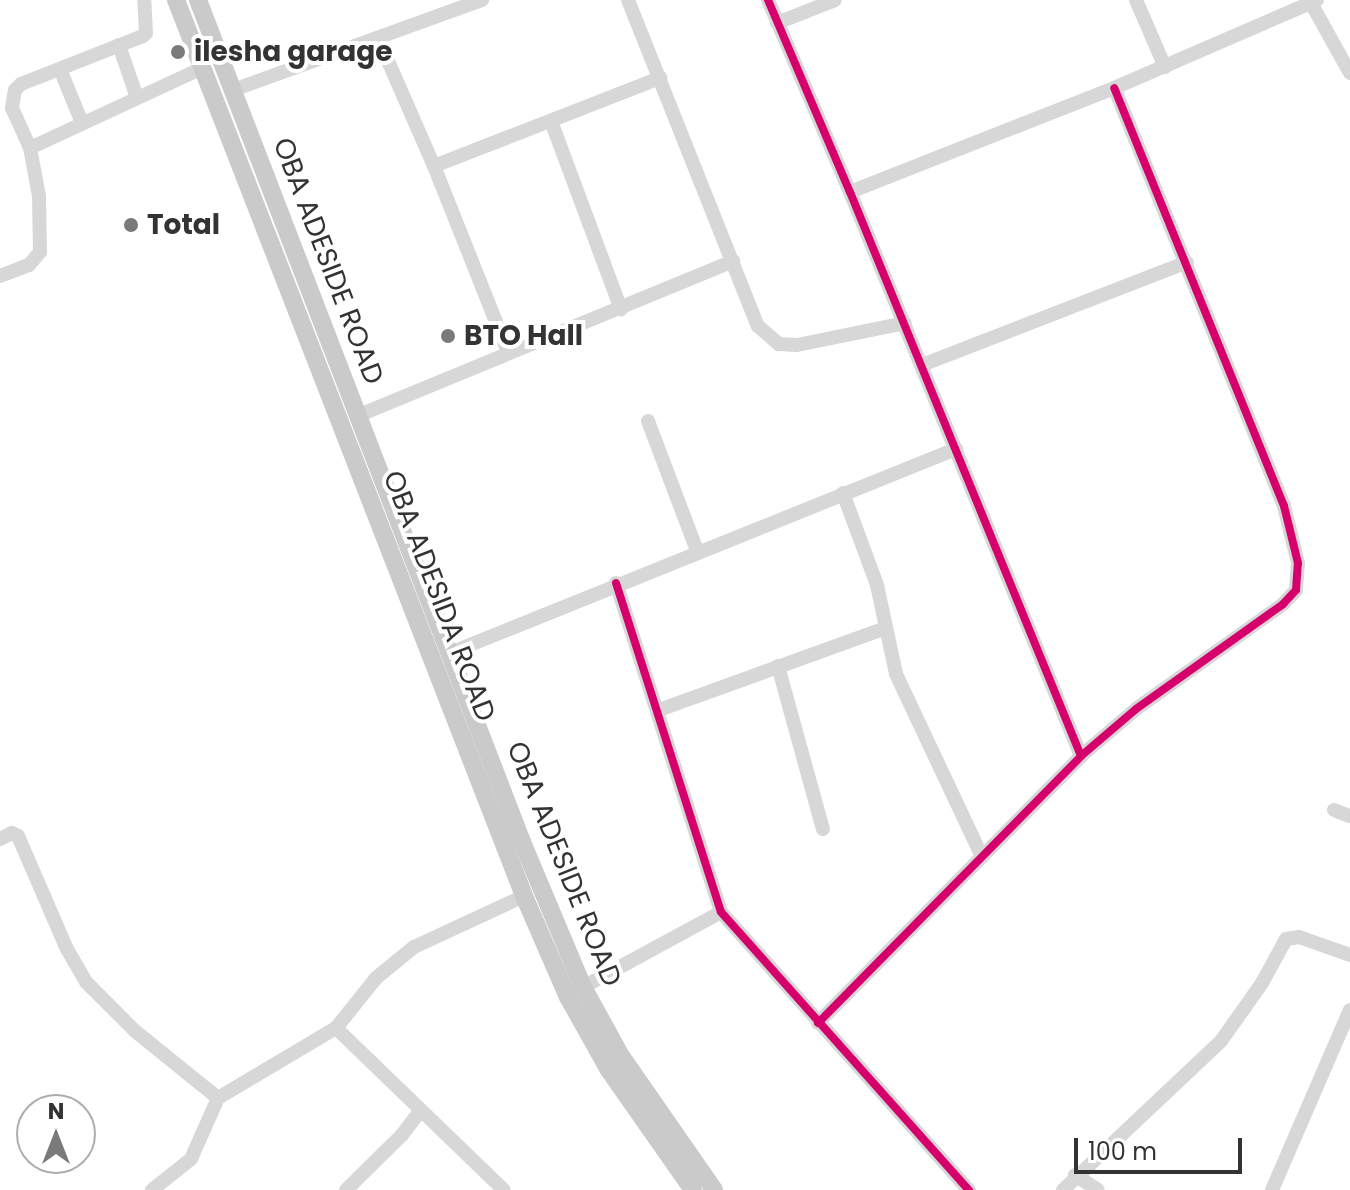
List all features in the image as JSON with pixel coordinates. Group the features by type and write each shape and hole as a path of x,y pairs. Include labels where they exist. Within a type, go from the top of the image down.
{"main road":[{"name":"OBA ADESIDA ROAD","path":"176,0 334,380 453,686 524,896 586,1033 693,1190"},
{"name":"OBA ADESIDE ROAD","path":"198,0 233,90 334,380 357,416 450,653 453,686 583,987 621,1056 714,1190"}],"street":[{"path":"0,276 29,265 40,252 39,196 30,148 11,98 21,84 146,33 144,0"},
{"path":"233,90 378,38 440,7 482,0"},
{"path":"628,0 758,326 779,344 797,345 905,323"},
{"path":"768,0 905,323 1081,756"},
{"path":"777,23 835,0"},
{"path":"1136,0 1165,67"},
{"path":"850,192 1114,88 1314,1 1350,73"},
{"path":"378,38 434,166 508,352"},
{"path":"119,45 137,98"},
{"path":"30,148 202,68"},
{"path":"60,69 82,123"},
{"path":"434,166 660,78"},
{"path":"818,1023 1081,756 1136,709 1283,604 1296,590 1298,563 1284,506 1114,88"},
{"path":"551,121 621,309"},
{"path":"357,416 733,261"},
{"path":"922,365 1187,262"},
{"path":"648,421 697,551"},
{"path":"450,653 616,583 956,449"},
{"path":"843,493 877,585 896,674 982,857"},
{"path":"616,583 721,912 969,1190"},
{"path":"659,710 885,628"},
{"path":"778,666 823,829"},
{"path":"1334,810 1350,816"},
{"path":"0,839 12,833 18,836 67,949 87,983 135,1031 218,1098"},
{"path":"152,1190 191,1159 218,1098 336,1028 376,978 414,947 524,896"},
{"path":"583,987 721,912"},
{"path":"1063,1190 1075,1175 1221,1041 1262,983 1286,939 1299,937 1350,955"},
{"path":"1272,1190 1350,1010"},
{"path":"336,1028 504,1190"},
{"path":"346,1190 402,1135 421,1110"},
{"path":"1075,1175 1098,1190"}],"cycle path":[{"path":"768,0 1081,756"},
{"path":"818,1023 1081,756 1136,709 1283,604 1296,590 1298,563 1284,506 1114,88"},
{"path":"616,583 721,912 969,1190"}],"place":[{"name":"ilesha garage","path":"178,52"},
{"name":"Total","path":"131,225"},
{"name":"BTO Hall","path":"448,336"}]}
